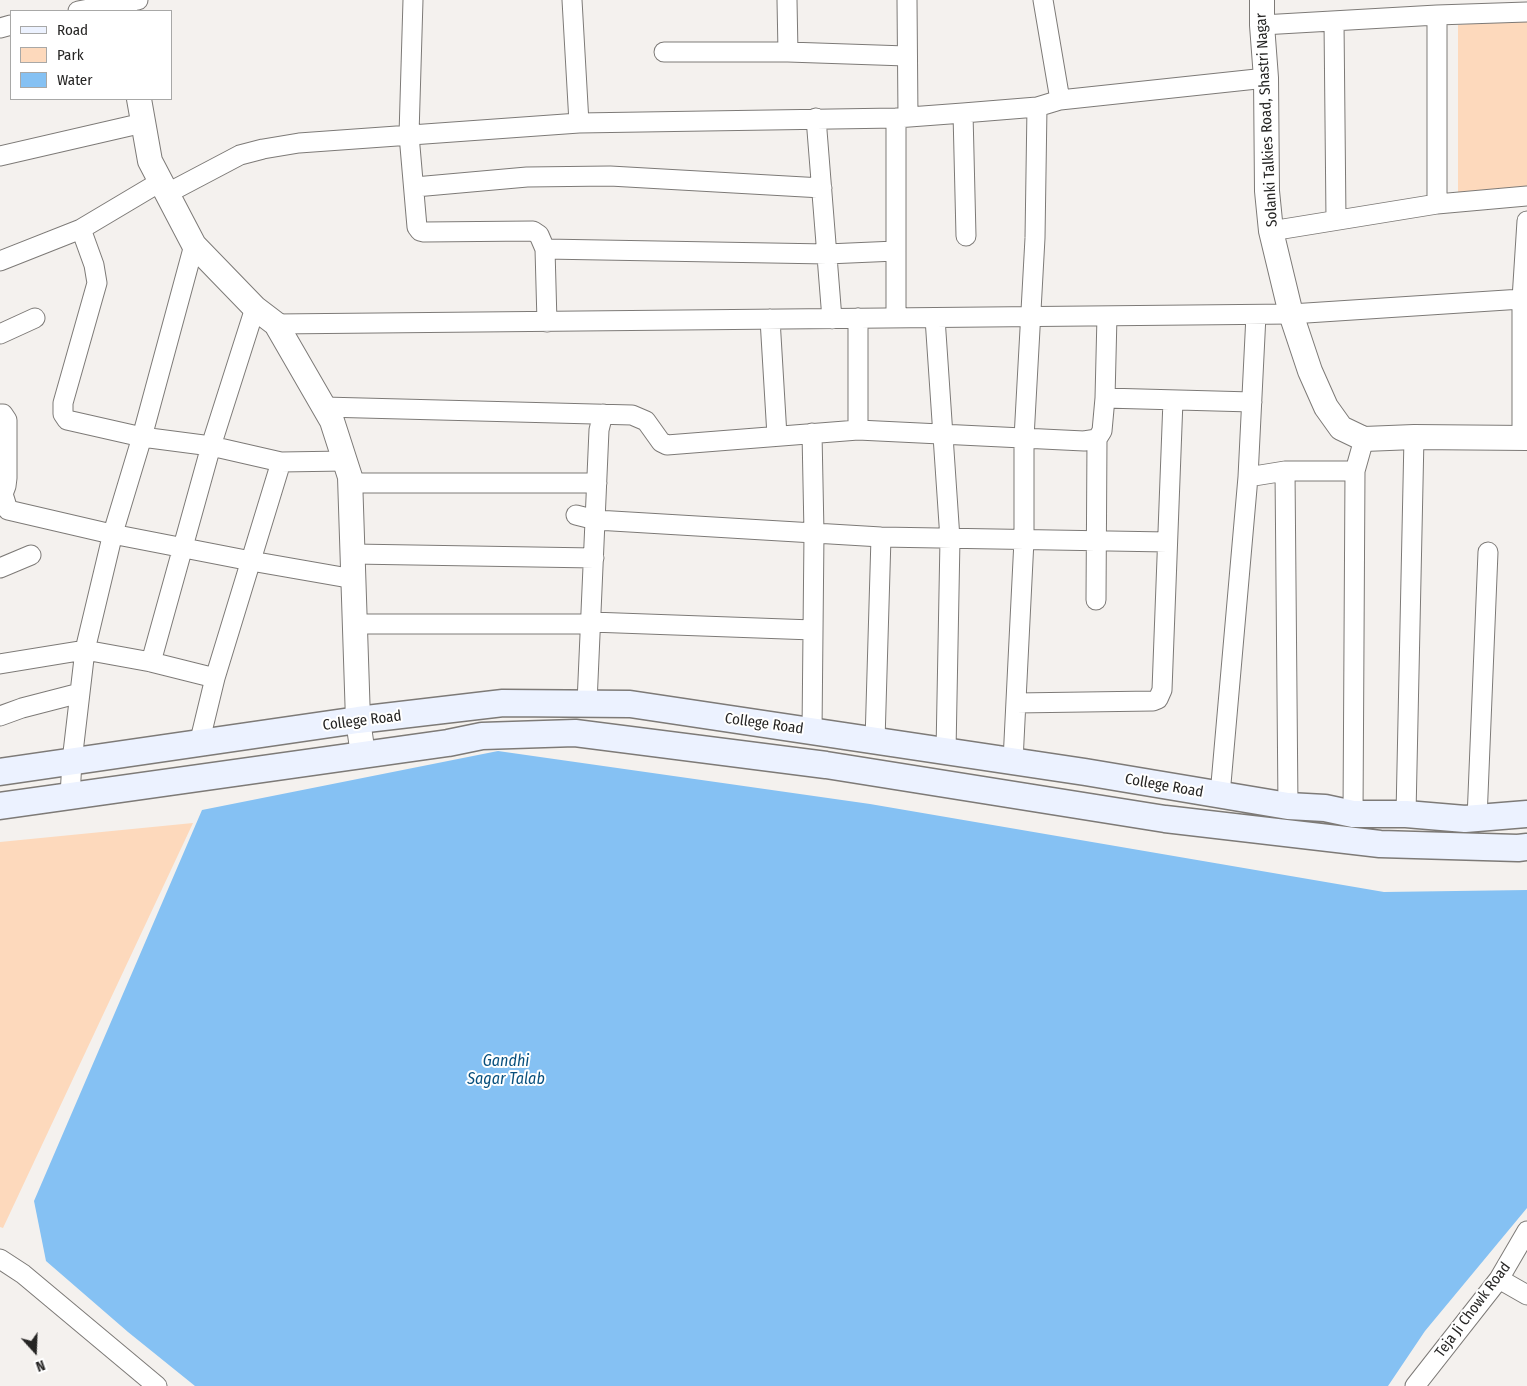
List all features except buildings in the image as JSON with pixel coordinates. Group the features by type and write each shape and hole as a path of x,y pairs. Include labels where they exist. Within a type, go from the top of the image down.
{"main road":[{"name":"College Road","path":"0,772 72,760 199,744 358,720 503,704 630,704 1013,761 1288,806 1324,808 1353,814 1406,814 1466,820 1527,814"},
{"name":"College Road","path":"0,806 448,743 482,736 576,732 826,765 1165,819 1380,844 1518,848 1527,846"}],"street":[{"path":"413,0 409,135 417,227 420,231 533,231 539,235 545,249 547,322"},
{"path":"572,0 578,123"},
{"path":"787,0 788,52"},
{"path":"896,318 896,251 907,0"},
{"path":"1043,0 1060,100"},
{"name":"Solanki Talkies Road, Shastri Nagar","path":"1262,0 1266,78 1267,192 1271,231 1291,314 1310,371 1326,407 1341,428 1364,439 1414,437 1525,438"},
{"path":"84,10 128,3"},
{"path":"1262,25 1527,12"},
{"path":"1437,15 1437,204"},
{"path":"1334,22 1336,220"},
{"path":"664,52 788,52 906,56"},
{"path":"0,260 82,229 163,188 240,155 299,142 578,123 902,117 963,113 1037,107 1060,100 1266,78"},
{"path":"139,100 150,162 194,245 255,308 276,324 332,421 347,472 353,554 358,720 363,755"},
{"path":"1013,761 1024,540 1024,438 1029,317 1035,238 1037,107"},
{"path":"963,113 966,236"},
{"path":"816,118 832,319"},
{"path":"0,156 143,123"},
{"path":"415,187 527,177 610,176 822,188"},
{"path":"1271,231 1437,204 1527,196"},
{"path":"1525,438 1522,298 1527,221"},
{"path":"82,229 94,265 97,283 63,403 63,414 66,420 142,437 210,446 281,462 347,472 597,483"},
{"path":"70,796 72,760 85,650 112,533 142,437 194,245"},
{"path":"545,249 827,254 896,251"},
{"path":"276,324 1256,315 1522,298"},
{"path":"151,662 210,446 255,308"},
{"path":"1220,795 1248,477 1256,315"},
{"path":"1096,600 1097,439 1102,431 1105,398 1108,316"},
{"path":"0,334 35,318"},
{"path":"858,318 858,430"},
{"path":"935,318 950,539 946,751"},
{"path":"770,319 777,436"},
{"path":"1105,398 1252,402"},
{"path":"1016,703 1153,701 1158,699 1162,690 1173,400"},
{"path":"324,407 637,416 646,421 661,442 667,445 858,430 1084,441 1097,439"},
{"path":"0,414 3,414 7,420 8,478 3,488 3,494 8,510 182,548 354,579"},
{"path":"587,703 599,430 603,414"},
{"path":"812,433 814,533 812,731"},
{"path":"1406,814 1414,437"},
{"path":"1353,814 1355,471 1364,439"},
{"path":"199,744 216,678 281,462"},
{"path":"1248,477 1285,472 1355,471"},
{"path":"1285,472 1288,806"},
{"path":"576,515 596,520 882,537 1167,542"},
{"path":"875,741 882,537"},
{"path":"1477,818 1488,552"},
{"path":"353,554 594,558"},
{"path":"0,568 31,555"},
{"path":"366,624 591,624 591,622 813,630"},
{"path":"1,660 85,650 151,662 216,678"},
{"path":"0,716 22,708 80,693"},
{"name":"Teja Ji Chowk Road","path":"1415,1386 1499,1279 1527,1231"},
{"path":"0,1259 23,1274 157,1386"},
{"path":"1499,1279 1527,1295"}],"green space":[{"path":"1527,18 1527,188 1458,197 1458,25"},
{"path":"193,823 3,1228 0,1227 0,842"}],"water":[{"name":"Gandhi Sagar Talab","path":"498,751 870,804 1384,892 1527,890 1527,1208 1425,1331 1388,1386 195,1386 128,1332 46,1261 34,1201 202,810"}]}
